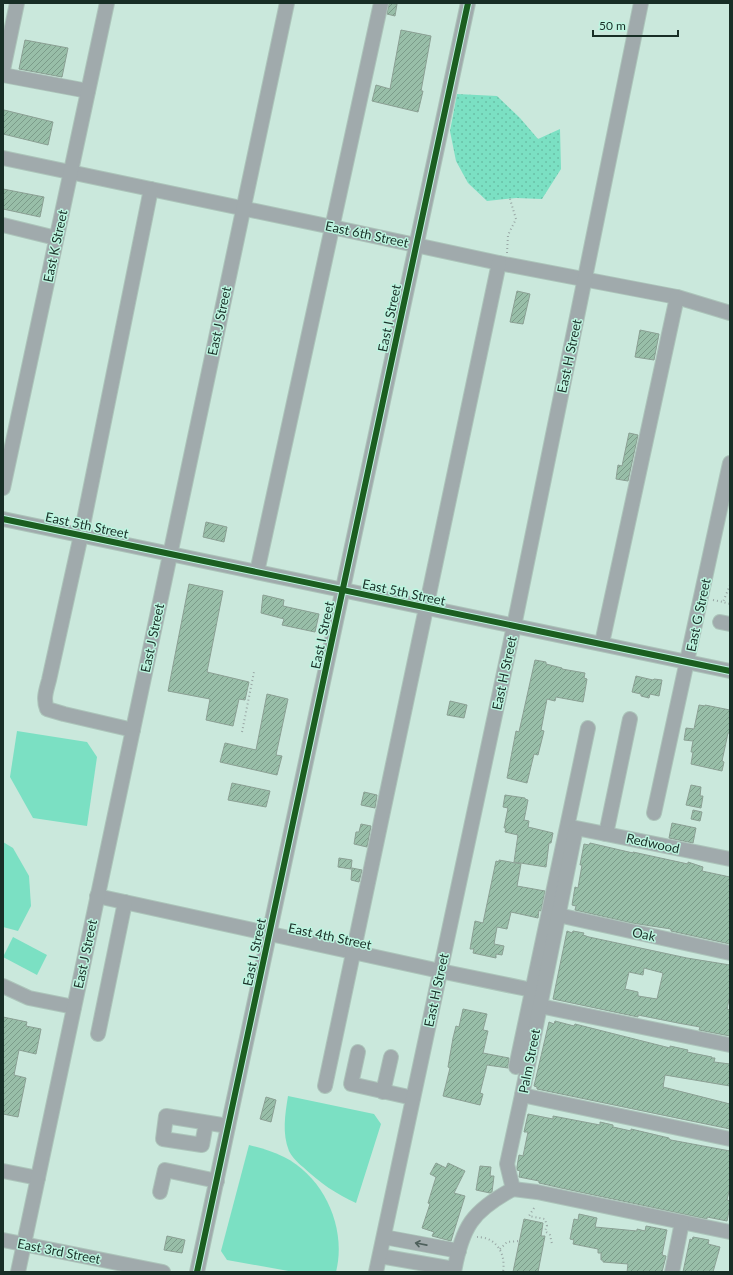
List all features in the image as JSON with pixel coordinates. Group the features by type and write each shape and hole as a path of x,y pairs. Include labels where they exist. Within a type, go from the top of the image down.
{"street":[{"path":"3,70 17,3"},
{"name":"East K Street","path":"3,488 107,3"},
{"name":"East J Street","path":"18,1272 287,3"},
{"path":"257,572 381,3"},
{"name":"East I Street","path":"197,1272 468,3"},
{"name":"East H Street","path":"376,1272 514,626 640,3"},
{"path":"3,75 88,91"},
{"name":"East 6th Street","path":"3,158 243,209 332,226 502,264 677,297 730,313"},
{"path":"133,730 47,709 44,703 81,535 151,189"},
{"path":"3,225 56,238"},
{"path":"325,1086 426,608 502,264"},
{"path":"602,643 677,297"},
{"name":"East G Street","path":"654,813 730,463"},
{"name":"East 5th Street","path":"3,519 426,608 602,643 730,671"},
{"path":"606,834 630,719"},
{"path":"516,1067 588,728"},
{"name":"Redwood","path":"576,828 730,859"},
{"name":"Palm Street","path":"513,1189 507,1164 576,828"},
{"name":"East 4th Street","path":"98,896 532,990"},
{"path":"98,1034 125,902"},
{"name":"Oak","path":"558,915 730,953"},
{"path":"3,986 29,998 74,1007"},
{"path":"540,1006 730,1045"},
{"path":"358,1052 351,1084 413,1098"},
{"path":"384,1092 391,1057"},
{"path":"522,1096 730,1139"},
{"path":"206,1123 228,1126"},
{"path":"160,1192 165,1170 217,1181"},
{"path":"3,1171 38,1178"},
{"path":"380,1256 454,1270 464,1233 471,1220 483,1208 513,1189 537,1192 730,1232"},
{"path":"672,1272 682,1222"},
{"path":"384,1237 459,1250"},
{"name":"East 3rd Street","path":"3,1240 112,1267 163,1272"}],"path":[{"path":"502,264 508,235 516,219 510,199"},
{"path":"730,585 723,602 730,604"},
{"path":"242,732 254,672"},
{"path":"534,1208 529,1216 545,1219 547,1226 545,1231 550,1235 552,1244"},
{"path":"471,1235 490,1240 500,1249 504,1263 503,1272"},
{"path":"500,1249 507,1242 519,1241"}],"green space":[{"path":"457,94 497,96 520,118 538,139 560,129 561,169 542,199 516,198 487,201 468,183 456,161 450,131"},
{"path":"17,731 87,742 97,757 87,826 33,818 10,777"},
{"path":"3,842 13,848 29,876 31,906 18,931 3,927"},
{"path":"13,937 47,955 37,975 3,957"},
{"path":"288,1096 374,1114 381,1124 356,1203 322,1183 293,1158 289,1151 285,1137 285,1117"},
{"path":"249,1145 284,1157 311,1177 321,1191 335,1222 338,1238 339,1255 336,1272 294,1272 227,1260 221,1251"}],"building":[{"path":"389,3 397,4 395,16 387,14"},
{"path":"401,30 431,36 421,91 423,91 418,112 372,101 376,85 390,89"},
{"path":"25,40 68,48 62,77 19,69"},
{"path":"4,110 53,122 48,145 3,134"},
{"path":"3,189 44,197 40,217 3,209"},
{"path":"517,291 530,294 523,324 510,322"},
{"path":"640,330 659,334 654,360 635,357"},
{"path":"629,433 638,435 628,481 616,479 618,465 622,466"},
{"path":"206,522 227,527 224,542 203,537"},
{"path":"189,584 223,591 207,672 249,682 245,700 239,699 233,726 206,720 210,699 168,691"},
{"path":"263,595 284,600 283,606 319,614 315,632 282,625 284,619 261,613"},
{"path":"535,660 546,662 546,664 562,669 585,673 584,678 587,679 583,702 556,697 555,701 547,699 541,730 544,731 538,755 534,754 527,783 507,778 516,731 519,732"},
{"path":"636,676 653,680 662,680 659,696 650,694 649,698 632,692"},
{"path":"267,694 288,699 276,755 282,756 277,775 220,762 225,743 256,750"},
{"path":"450,701 467,705 464,718 447,715"},
{"path":"699,705 730,710 730,733 728,733 722,761 724,762 722,771 691,764 693,741 684,740 686,728 694,729"},
{"path":"232,783 270,791 266,807 228,800"},
{"path":"691,785 701,787 700,796 703,796 701,808 686,805"},
{"path":"364,792 377,795 375,808 361,805"},
{"path":"505,795 525,798 528,800 524,820 529,821 528,827 553,833 551,843 549,843 546,867 514,862 518,835 505,832 506,828 504,828 508,808 503,807"},
{"path":"693,810 702,812 700,821 691,819"},
{"path":"672,823 696,828 693,843 669,838"},
{"path":"361,824 371,826 367,847 354,844 356,832 359,832"},
{"path":"590,843 688,864 688,862 703,867 702,871 730,877 730,944 671,931 671,929 632,923 575,910 576,906 572,905 575,887 578,888 584,844 589,845"},
{"path":"339,858 352,860 351,869 338,867"},
{"path":"499,860 521,864 517,886 545,891 538,918 511,912 507,929 497,927 494,944 504,946 502,955 496,954 496,958 473,953 474,949 470,949 475,921 483,923 496,861 499,862"},
{"path":"352,868 362,870 359,882 351,880"},
{"path":"567,931 572,933 573,931 584,933 583,935 589,937 687,958 730,965 730,995 727,1009 730,1010 730,1036 699,1030 700,1027 638,1015 638,1017 553,999","holes":["644,968 663,973 657,999 638,996 638,992 625,989 629,972 643,975"]},
{"path":"463,1009 487,1014 483,1030 488,1031 483,1053 509,1058 508,1068 487,1065 480,1093 483,1094 480,1105 443,1096 450,1068 448,1067 453,1038 456,1026 459,1027"},
{"path":"3,1017 27,1022 26,1026 41,1029 36,1054 19,1050 14,1075 26,1078 18,1117 3,1114"},
{"path":"555,1021 574,1026 575,1024 670,1048 670,1046 688,1050 687,1052 715,1058 714,1062 730,1064 730,1086 665,1075 663,1087 730,1104 730,1129 537,1089 537,1087 534,1086 549,1022 554,1024"},
{"path":"266,1097 276,1100 271,1122 260,1119"},
{"path":"528,1114 553,1119 553,1116 600,1125 600,1122 613,1125 613,1127 631,1131 631,1129 669,1138 671,1140 730,1151 730,1187 727,1200 730,1201 730,1207 727,1221 707,1217 707,1219 561,1188 519,1177 520,1171 517,1170 517,1167 519,1155 523,1156 528,1132 524,1132"},
{"path":"436,1163 446,1168 448,1163 465,1171 454,1193 465,1196 451,1241 432,1236 434,1232 422,1228 430,1204 428,1203 436,1177 430,1174"},
{"path":"480,1166 491,1167 490,1176 494,1176 492,1192 490,1193 476,1190"},
{"path":"579,1214 597,1218 595,1227 637,1231 637,1229 645,1231 646,1226 667,1230 662,1255 666,1256 662,1272 627,1272 628,1264 603,1262 603,1260 601,1260 601,1253 598,1253 598,1249 573,1244 574,1240 570,1239 574,1219 578,1220"},
{"path":"524,1219 543,1223 541,1236 545,1236 538,1272 513,1272"},
{"path":"167,1236 185,1240 182,1253 164,1250"},
{"path":"693,1237 709,1240 708,1244 720,1247 713,1272 683,1272 690,1239 692,1240"}],"cycle path":[{"path":"197,1272 468,3"},
{"path":"3,519 730,671"}]}
